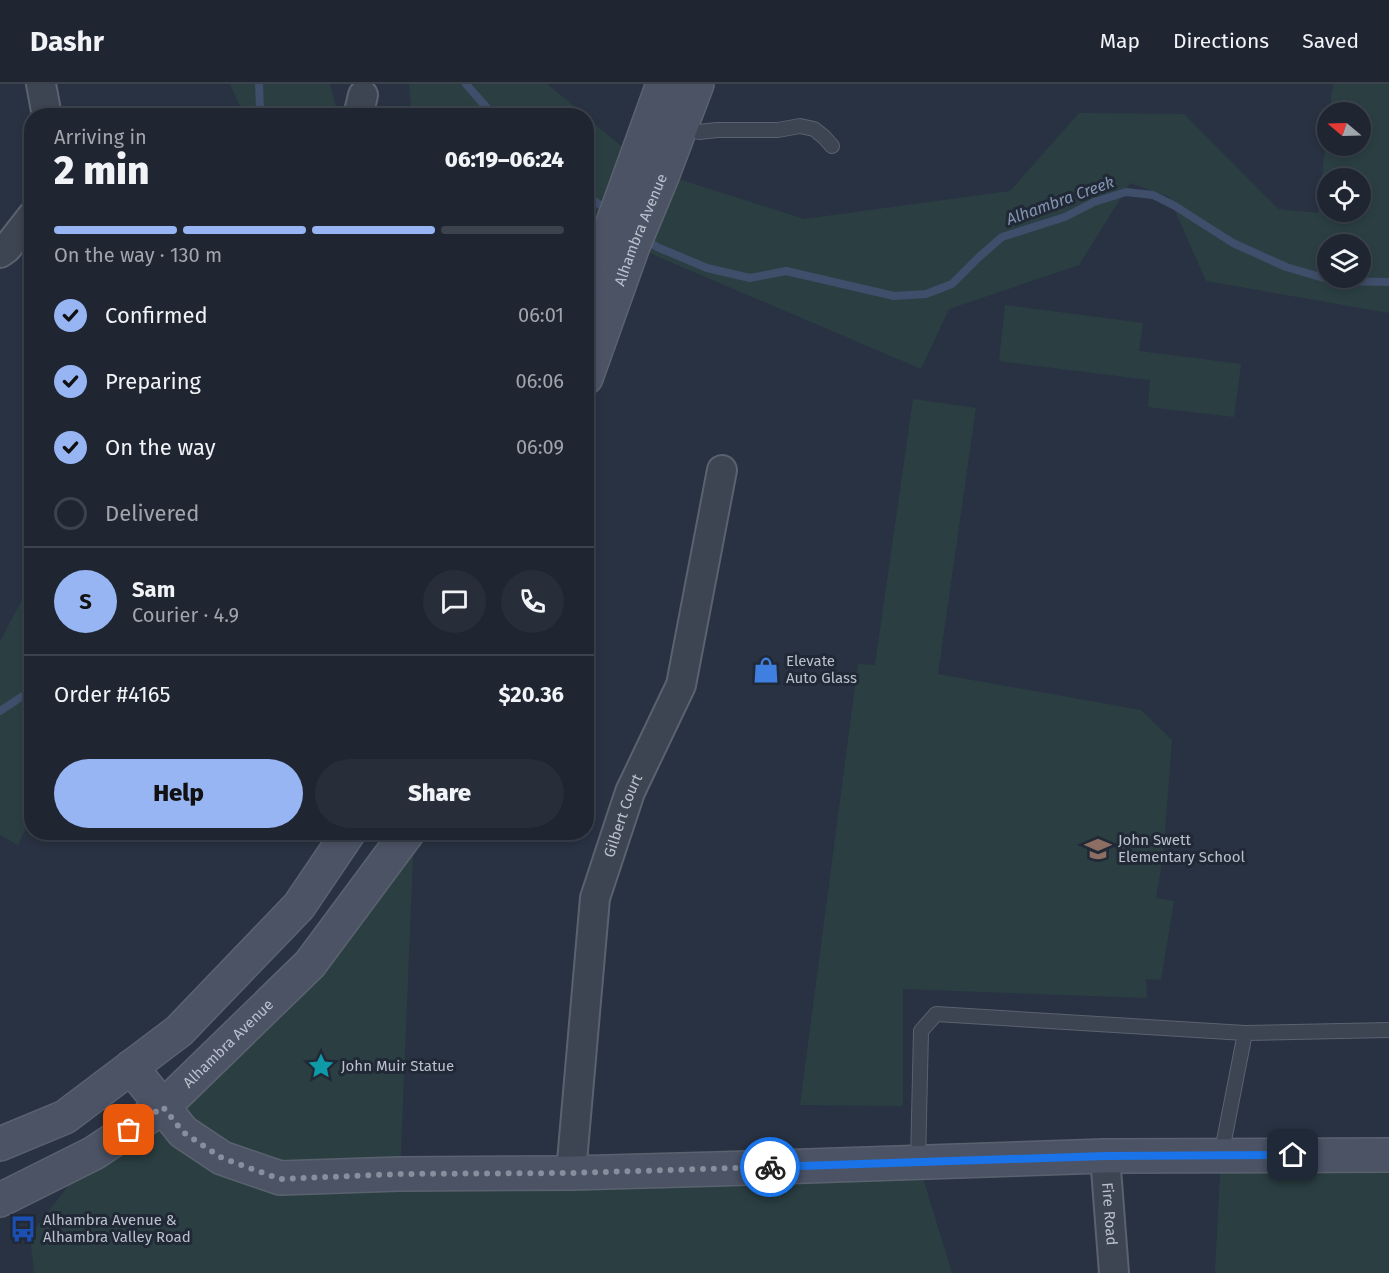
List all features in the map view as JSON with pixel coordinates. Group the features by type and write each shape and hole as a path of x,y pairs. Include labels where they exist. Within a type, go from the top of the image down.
{"main road":[{"name":"Alhambra Avenue","path":"663,84 667,120"},
{"name":"Alhambra Avenue","path":"594,346 619,244 667,120 697,84"},
{"name":"Alhambra Avenue","path":"594,277 619,244"},
{"path":"0,1144 64,1117 179,1031 299,906 344,840"},
{"name":"Alhambra Avenue","path":"0,1200 94,1153 163,1107 310,964 402,840"},
{"path":"131,1067 183,1132 222,1158 280,1179 399,1174 571,1173 1105,1156 1389,1155"}],"street":[{"path":"41,84 46,108"},
{"path":"0,253 7,248 24,226"},
{"name":"Gilbert Court","path":"571,1173 596,898 630,792 681,685 722,470"},
{"name":"Fire Road","path":"1105,1156 1114,1273"}],"lane":[{"path":"667,120 699,132 778,130 800,126 814,129 832,146"},
{"path":"918,1162 921,1031 936,1014 1245,1033 1389,1030"},
{"path":"1221,1156 1245,1033"}],"green space":[{"path":"230,84 330,84 336,108 241,108"},
{"path":"409,84 547,84 576,108 412,108"},
{"path":"1333,84 1389,84 1389,313 1206,281 1169,197 1130,183 1079,265 949,309 921,369 633,246 663,174 804,219 1010,191 1079,113 1184,114 1278,209 1317,213 1317,222 1371,222 1371,168 1323,168 1324,156 1371,156 1371,102 1330,102"},
{"path":"594,124 636,158 606,242 594,237"},
{"path":"1005,305 1143,323 1139,351 1241,364 1234,417 1148,407 1150,380 999,361"},
{"path":"913,399 976,408 938,674 1141,710 1172,740 1163,857 1156,898 1174,901 1161,980 1146,979 1147,998 903,989 903,1106 800,1105 858,664 875,665"},
{"path":"24,596 24,832 18,845 0,835 0,642"},
{"path":"407,840 414,840 400,1174 918,1162 952,1273 34,1273 30,1235 94,1153 163,1107"},
{"path":"1389,1155 1389,1273 1215,1273 1221,1156"}],"waterway":[{"name":"Alhambra Creek","path":"259,84 260,108"},
{"name":"Alhambra Creek","path":"466,84 487,108"},
{"name":"Alhambra Creek","path":"644,238 657,247 707,268 750,278 786,271 894,296 926,294 952,284 1002,237 1065,217 1094,202 1126,192 1153,195 1175,206 1233,243 1286,267 1334,281 1389,282"},
{"name":"Alhambra Creek","path":"594,201 610,212"},
{"name":"Alhambra Creek","path":"0,711 24,695"}],"way so far":[{"path":"129,1130 163,1107 183,1132 222,1158 280,1179 399,1174 571,1173 770,1167"}],"place":[{"name":"Elevate Auto Glass","path":"766,670"},
{"name":"John Swett Elementary School","path":"1098,849"},
{"name":"John Muir Statue","path":"321,1066"},
{"name":"Alhambra Avenue & Alhambra Valley Road","path":"23,1229"}],"route":[{"path":"770,1167 1105,1156 1293,1155"}]}
